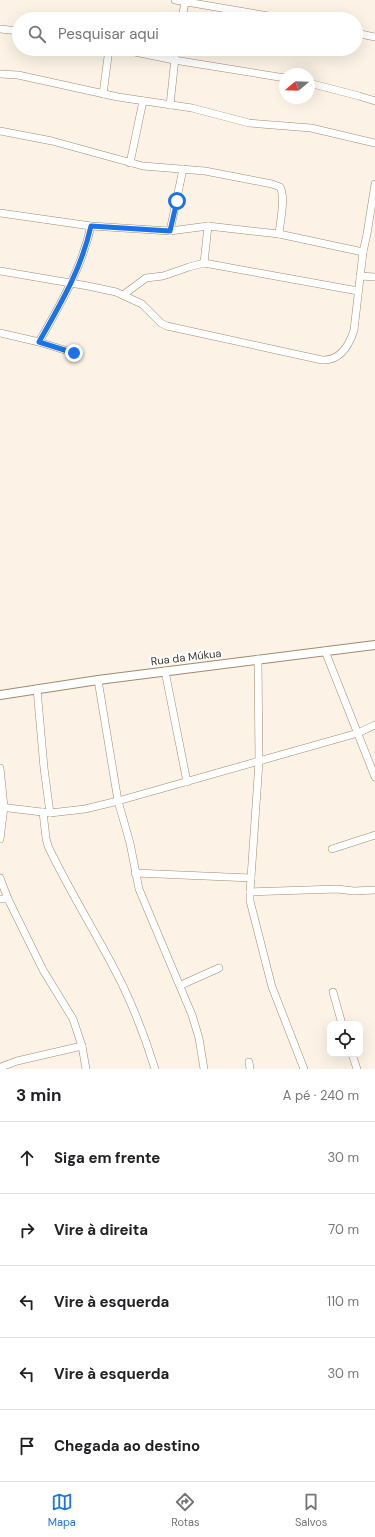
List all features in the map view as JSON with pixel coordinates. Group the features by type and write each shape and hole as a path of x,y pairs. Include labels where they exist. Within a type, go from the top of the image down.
{"street":[{"path":"175,0 245,12"},
{"path":"184,12 186,2"},
{"path":"0,29 12,30"},
{"path":"363,34 375,37"},
{"path":"104,94 108,56"},
{"path":"154,56 279,77"},
{"path":"170,105 175,56"},
{"path":"0,74 18,75 104,94 192,108 249,123 312,128 375,143"},
{"path":"315,85 375,101"},
{"path":"130,163 143,101"},
{"path":"0,131 52,141 143,166 205,171 272,184 280,187 283,191 279,234"},
{"path":"170,231 183,169"},
{"path":"0,271 88,286 123,295 142,304 161,323 167,326 326,360 338,356 347,347 354,330 363,252 374,202 375,184"},
{"path":"0,213 91,226 170,231 208,226 279,234 363,252"},
{"path":"39,342 72,284 83,255 91,226"},
{"path":"204,263 208,226"},
{"path":"123,295 146,278 163,276 204,263 358,291"},
{"path":"360,276 375,277"},
{"path":"0,333 39,342 74,353"},
{"name":"Rua da Múkua","path":"0,695 165,671 375,645"},
{"path":"325,651 375,776"},
{"path":"258,659 259,762 250,892 252,911 272,987 304,1069"},
{"path":"165,671 187,782"},
{"path":"98,680 118,801 130,843 135,873 142,900 181,985 199,1038 204,1069"},
{"path":"38,689 47,813 46,838 48,846 70,890 121,983 145,1038 155,1069"},
{"path":"2,807 47,813 85,809 259,762 358,733 375,725"},
{"path":"0,768 2,807 0,838"},
{"path":"332,850 375,836"},
{"path":"135,873 251,878"},
{"path":"0,878 8,899 43,970 73,1019 82,1046 86,1069"},
{"path":"250,892 337,889 354,891 375,890"},
{"path":"0,899 8,899"},
{"path":"181,985 219,968"},
{"path":"333,992 341,1021"},
{"path":"1,1067 82,1046"},
{"path":"353,1057 357,1069"}],"route":[{"path":"74,353 39,342 72,284 87,243 91,226 170,231 177,201"}]}
